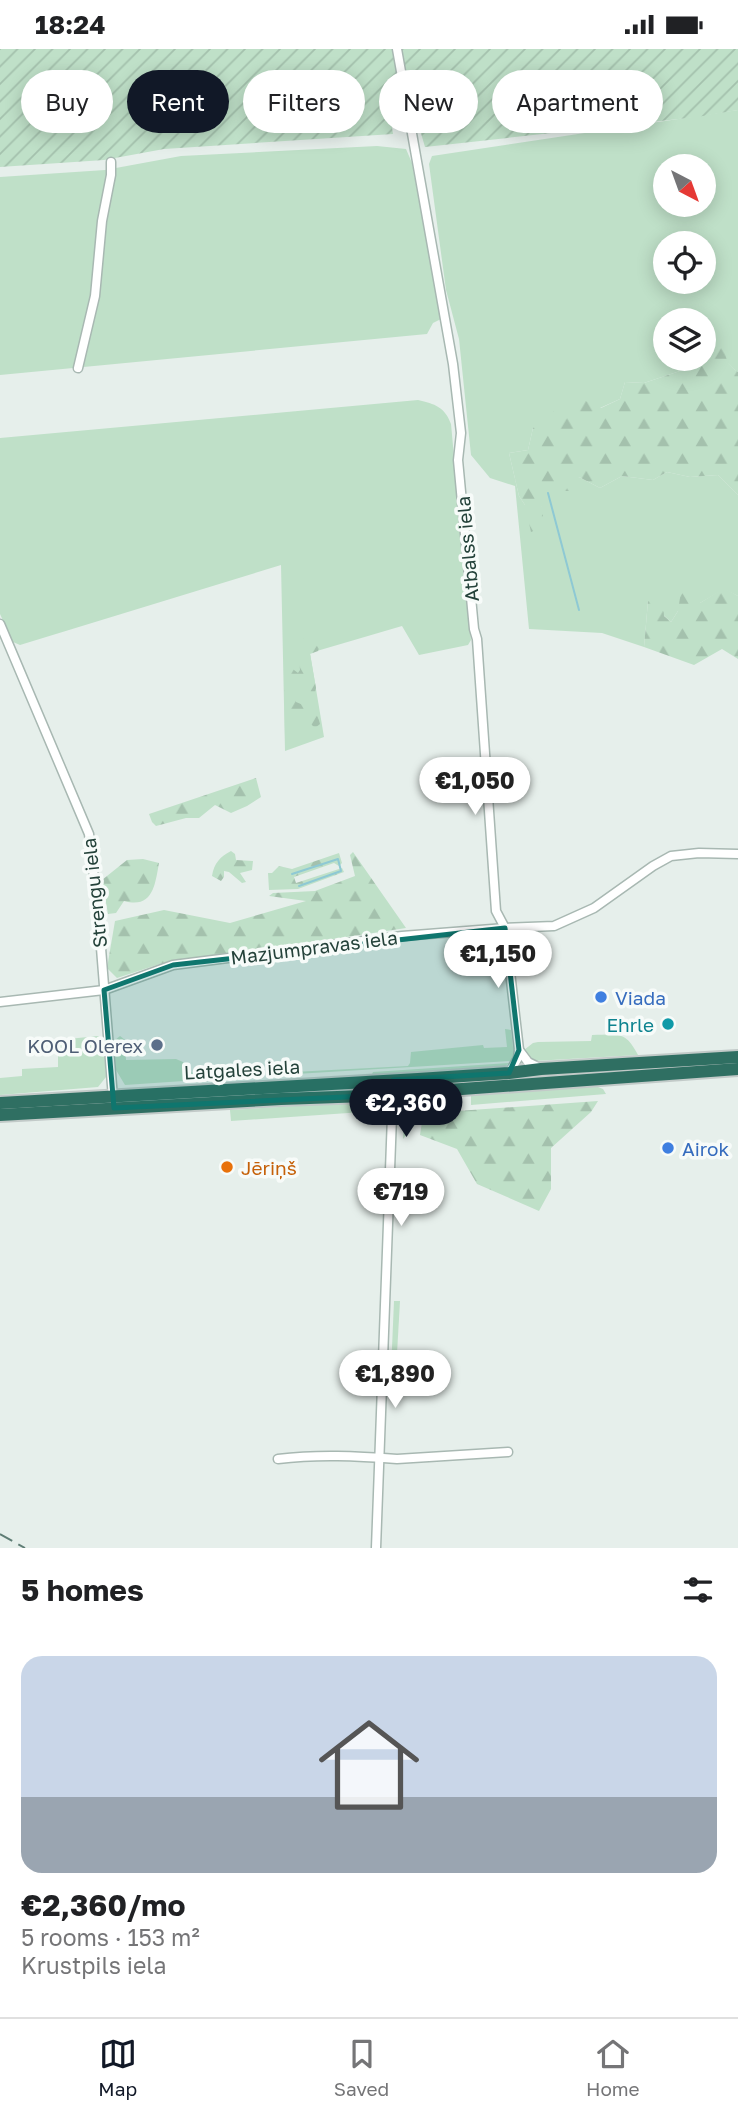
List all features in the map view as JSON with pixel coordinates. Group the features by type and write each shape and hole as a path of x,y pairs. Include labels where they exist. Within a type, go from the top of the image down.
{"highway":[{"name":"Latgales iela","path":"393,1087 541,1069 738,1058"},
{"name":"Latgales iela","path":"0,1103 113,1102 738,1069"},
{"name":"Latgales iela","path":"0,1115 113,1102"}],"street":[{"name":"Atbalss iela","path":"397,49 453,364 461,433 458,456 477,639 496,911 505,928 519,1050"},
{"path":"78,368 95,296 98,251 111,162"},
{"name":"Strengu iela","path":"0,624 89,834 113,1102"},
{"name":"Mazjumpravas iela","path":"0,1002 104,991 173,965 402,936 554,926 594,908 671,856 699,853 738,854"},
{"path":"519,1050 528,1062 541,1069"},
{"path":"509,1073 518,1058 519,1050"},
{"path":"376,1548 393,1087"},
{"path":"278,1459 306,1455 442,1458 508,1452"}],"highlighted area":[{"path":"505,928 519,1050 509,1073 393,1080 393,1093 366,1096 114,1108 104,990 173,965"}],"green space":[{"path":"0,49 738,49 738,110 697,117 663,121 663,70 492,70 492,133 552,133 425,147 421,133 478,133 478,70 379,70 379,133 393,134 164,149 104,160 0,167"},
{"path":"738,110 738,372 724,358 716,341 716,308 653,308 653,371 680,371 644,383 625,382 620,399 600,408 533,428 528,450 509,453 519,496 525,505 541,507 550,490 579,477 600,488 622,476 653,480 667,472 690,477 718,475 738,495 738,596 724,589 700,603 678,611 671,622 648,601 644,647 602,633 529,629 515,486 490,478 471,455 459,339 446,290 429,164 432,156 585,133 663,133 663,121"},
{"path":"377,146 406,149 412,163 441,319 433,323 427,334 0,375 0,177 105,170 181,156"},
{"path":"716,329 726,332 727,359 738,372 738,495 718,475 690,477 667,472 653,480 622,476 600,488 579,477 572,491 550,491 553,503 541,507 545,526 531,532 509,453 528,450 533,428 559,407 584,400 601,408 620,399 625,382 644,383 680,371 716,371"},
{"path":"418,400 439,407 451,424 471,640 468,645 419,655 402,626 310,653 324,737 285,751 281,565 20,645 13,642 0,614 0,438"},
{"path":"724,588 738,596 738,659 722,649 694,665 644,647 648,601 663,604 664,616 671,622 678,611 681,591 700,603"},
{"path":"319,630 325,633 318,651 310,654 315,692 302,694 295,699 317,713 320,724 315,728 306,719 298,717 292,736 285,737 284,666 298,673 304,638"},
{"path":"256,778 261,797 231,813 215,805 199,818 186,818 156,826 152,822 149,814"},
{"path":"231,851 236,860 253,861 252,870 240,873 246,882 242,883 224,871 221,881 212,876 218,861"},
{"path":"353,852 406,928 248,952 172,960 117,978 107,968 115,921 164,910 230,923 306,901 269,896 273,893 315,891 355,876 350,855"},
{"path":"339,853 342,863 339,866 334,863 294,877 296,883 342,868 344,872 298,889 269,890 268,873 272,873 279,866 292,869"},
{"path":"143,859 159,863 151,893 141,902 124,901 116,913 108,914 102,880 127,860"},
{"path":"505,1029 511,1030 514,1056 510,1061 279,1075 280,1072 288,1070 293,1072 408,1066 411,1052 483,1045 484,1048 507,1047"},
{"path":"592,1035 625,1038 638,1055 534,1061 526,1057 524,1050 538,1042 591,1041"},
{"path":"98,1036 103,1039 106,1077 98,1087 0,1095 0,1078 22,1076 22,1069 58,1067 58,1040"},
{"path":"120,1036 125,1040 126,1060 176,1059 183,1062 198,1080 125,1085 116,1070 114,1041"},
{"path":"509,1063 504,1067 371,1076 373,1072"},
{"path":"598,1087 606,1094 471,1105 471,1095 500,1090"},
{"path":"452,1096 452,1106 399,1110 414,1100"},
{"path":"598,1101 591,1112 551,1148 551,1189 539,1211 477,1184 457,1149 420,1135 422,1122 429,1113"},
{"path":"364,1102 363,1112 231,1121 230,1110"},
{"path":"425,1113 403,1139 404,1114"},
{"path":"394,1301 400,1301 396,1371 391,1371"}],"waterway":[{"path":"548,493 579,610"},
{"path":"292,874 338,859 341,871 299,886"}],"railway":[{"path":"0,1534 25,1548"}],"place":[{"name":"Viada","path":"601,997"},
{"name":"Ehrle","path":"668,1024"},
{"name":"KOOL Olerex","path":"157,1045"},
{"name":"Airok","path":"668,1148"},
{"name":"Jēriņš","path":"227,1167"}]}
